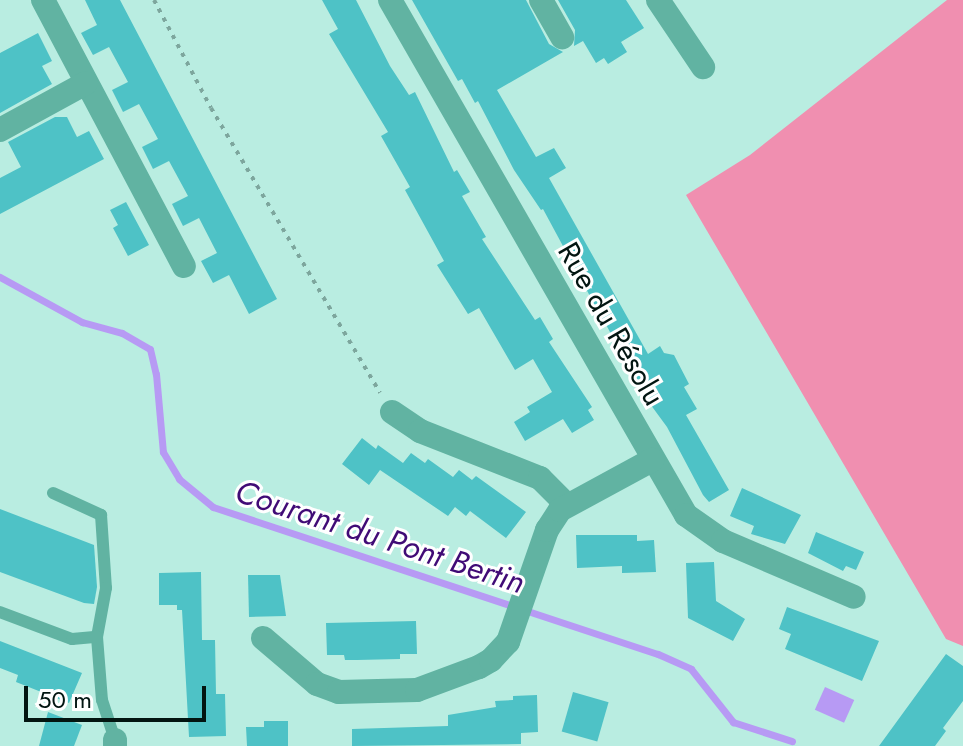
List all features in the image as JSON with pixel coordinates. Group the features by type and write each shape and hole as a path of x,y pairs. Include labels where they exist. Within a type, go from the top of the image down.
{"street":[{"path":"43,0 184,266"},
{"name":"Rue du Résolu","path":"390,0 686,515 709,533 854,597"},
{"path":"541,0 562,37"},
{"path":"658,0 703,67"},
{"path":"0,130 86,83"},
{"path":"392,412 420,431 540,478 567,505"},
{"path":"263,638 328,690 401,692 432,685 491,660 501,652 514,629 547,530 567,505 652,460"}],"lane":[{"path":"53,493 101,515 106,588 97,637 102,700 115,743"},
{"path":"0,612 72,639 97,637"}],"path":[{"path":"154,0 211,108 392,412"}],"shaded area":[{"path":"947,0 963,0 963,646 946,639 686,195 750,155"},
{"path":"825,687 854,700 844,723 815,710"}],"building":[{"path":"85,0 120,0 277,299 249,314 229,275 213,283 201,261 217,253 199,218 183,226 172,204 188,196 169,161 153,169 142,147 158,139 139,104 123,112 112,90 128,82 109,47 93,55 81,33 97,25"},
{"path":"322,0 356,0 390,66 409,95 415,92 454,172 457,170 470,192 462,196 486,237 482,239 535,320 540,317 553,339 549,342 592,407 588,410 594,420 572,433 563,419 525,441 514,422 530,412 527,407 552,392 533,359 515,370 479,308 468,314 437,265 444,261 405,190 410,187 381,136 388,132 329,34 338,29"},
{"path":"412,0 526,0 549,44 563,52 497,90 536,157 554,148 566,168 549,178 648,354 660,346 664,353 674,355 689,384 684,387 697,409 686,415 729,490 709,502 703,495 667,427 645,397 603,319 600,321 588,299 591,298 543,209 514,170 478,101 475,103 462,79 458,81"},
{"path":"558,0 626,0 644,28 621,42 627,52 608,64 604,58 596,63 583,41 574,46 575,30"},
{"path":"38,33 52,61 42,66 52,84 0,113 0,53"},
{"path":"55,117 67,117 77,137 89,131 104,159 0,214 0,178 21,167 8,142"},
{"path":"126,202 149,245 128,256 113,228 118,225 110,210"},
{"path":"362,438 403,463 411,453 425,463 428,459 453,477 459,470 472,480 476,476 526,512 506,538 470,511 466,516 455,507 448,516 380,470 369,485 342,464"},
{"path":"742,488 801,515 785,544 751,534 754,526 730,516"},
{"path":"0,509 94,545 97,587 94,604 0,572"},
{"path":"816,532 864,552 856,570 846,566 843,571 808,553"},
{"path":"576,535 637,535 637,541 654,540 656,572 622,573 622,566 577,568"},
{"path":"714,562 716,601 745,619 733,641 688,618 686,563"},
{"path":"201,572 202,640 215,640 216,694 225,694 226,736 189,737 182,610 177,610 177,605 159,605 159,573"},
{"path":"248,575 280,575 286,616 249,617"},
{"path":"787,607 879,641 862,681 785,649 791,634 779,629"},
{"path":"416,621 417,654 400,654 400,659 357,660 345,660 344,655 327,655 326,623"},
{"path":"0,641 82,673 69,703 16,682 18,675 0,668"},
{"path":"946,654 963,666 963,701 943,728 946,731 935,746 879,746"},
{"path":"573,692 609,702 597,742 562,731"},
{"path":"537,695 538,732 521,733 521,744 352,746 352,729 448,726 448,715 496,707 495,701 513,700 513,696"},
{"path":"48,712 82,725 74,746 39,746"},
{"path":"264,721 288,721 288,746 247,746 246,727 264,727"}],"waterway":[{"name":"Courant du Pont Bertin","path":"0,277 82,322 122,333 150,349 156,374 163,452 179,479 213,507 658,654 691,669 733,722 792,741"}]}
